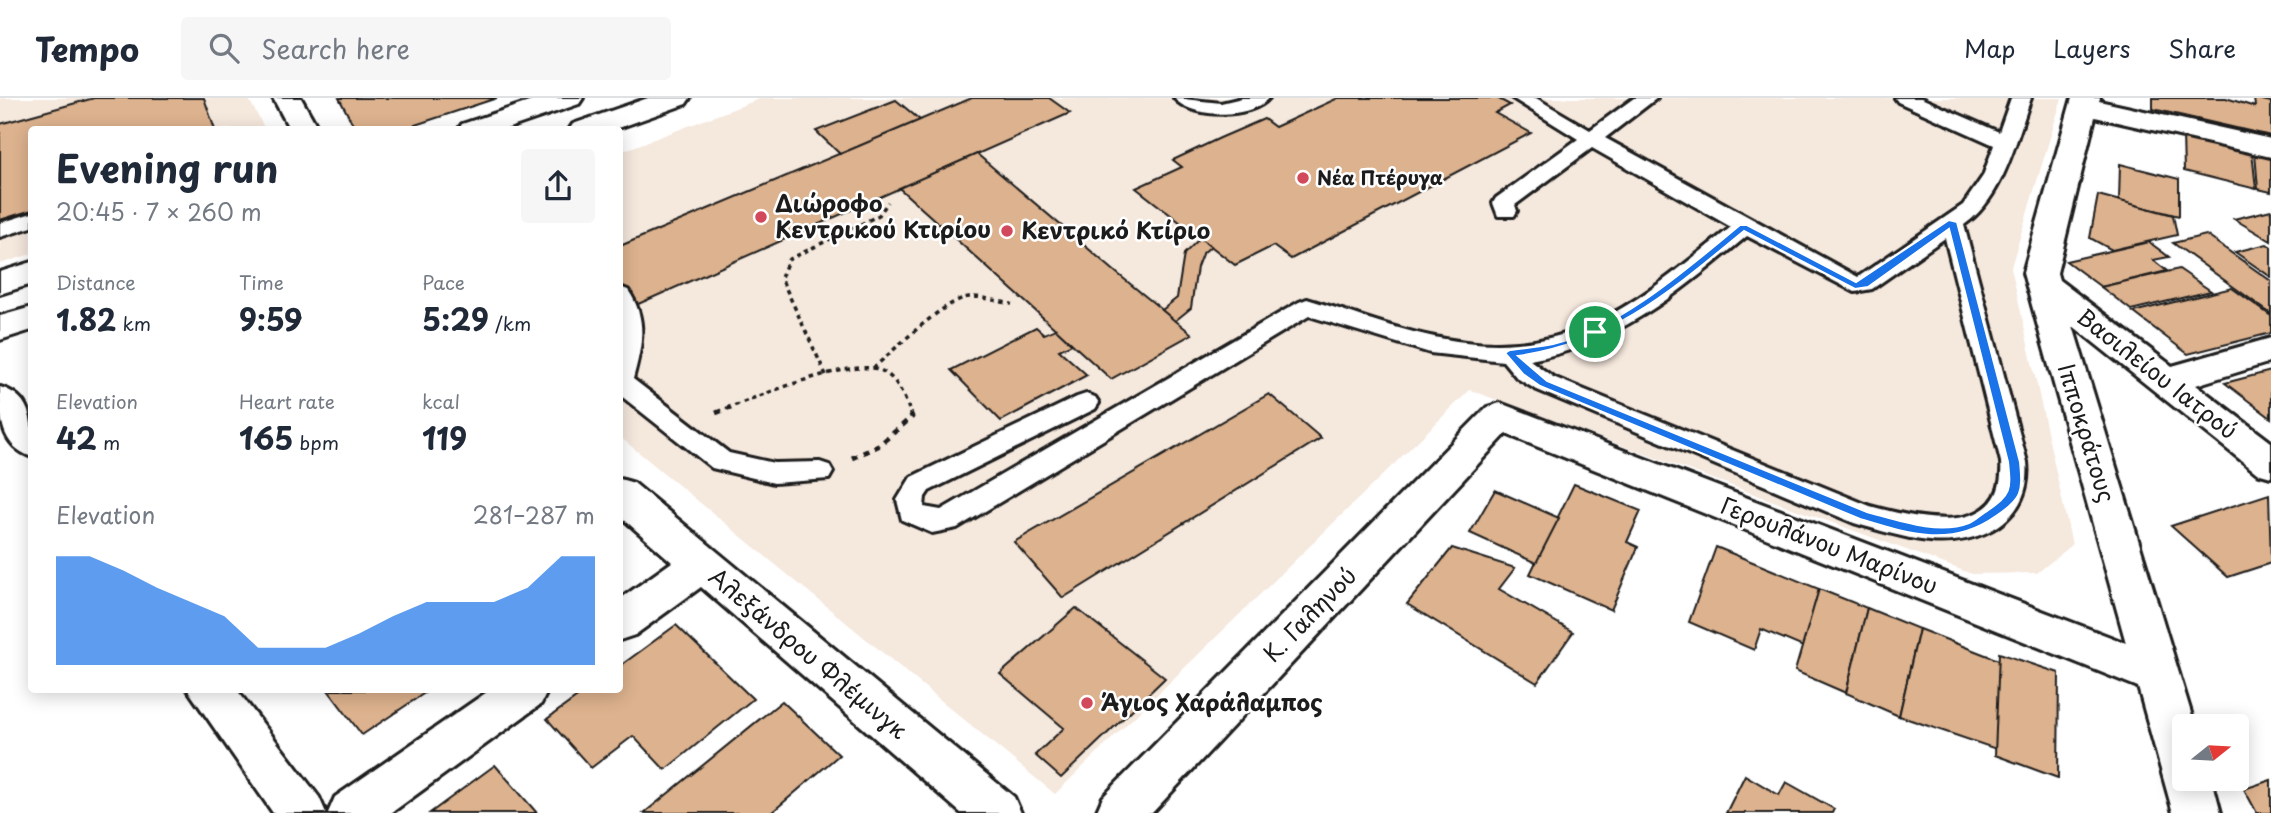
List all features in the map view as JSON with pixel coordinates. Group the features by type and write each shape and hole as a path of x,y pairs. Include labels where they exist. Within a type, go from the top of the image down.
{"street":[{"path":"287,98 302,126"},
{"path":"484,126 569,98"},
{"path":"595,126 677,98"},
{"path":"2085,102 2271,148"},
{"name":"Ιπποκράτους","path":"2085,102 2042,256 2042,284 2172,724"},
{"path":"0,283 28,274"},
{"name":"Βασιλείου Ιατρού","path":"2042,284 2271,463"},
{"path":"0,328 28,319"},
{"path":"2165,381 2271,350"},
{"path":"0,400 28,438"},
{"name":"Γερουλάνου Μαρίνου","path":"1500,417 2158,675"},
{"name":"Κ. Γαληνού","path":"1120,813 1500,417"},
{"name":"Αλεξάνδρου Φλέμινγκ","path":"623,497 997,813"},
{"path":"623,620 701,564"},
{"path":"214,693 302,813"},
{"path":"352,813 521,693"},
{"path":"2191,791 2197,813"}],"lane":[{"path":"1184,98 1215,110 1238,107 1259,98"},
{"path":"1522,98 1744,227 1855,285 1864,284 1970,209 1993,176 2021,98"},
{"path":"1506,211 1504,203 1647,98"},
{"path":"1905,98 2005,142"},
{"path":"0,230 28,221"},
{"path":"1510,353 1527,372 1544,383 1864,515 1909,528 1947,531 1972,527 2011,500 2017,485 2014,462 1952,222"},
{"path":"1086,403 920,484 912,491 909,503 912,513 932,522 947,520 1307,307 1387,334 1476,352 1510,353 1557,347 1595,332 1663,293 1744,227"},
{"path":"623,298 628,304 631,345 623,372"},
{"path":"623,384 721,461 774,473 820,472"}],"path":[{"path":"827,375 781,278 789,260 879,215 888,202"},
{"path":"677,428 827,375 873,368 908,340 935,312 968,297 1012,304"},
{"path":"820,472 878,446 912,417 897,382 873,368"}],"shaded area":[{"path":"0,98 248,98 263,126 28,126 28,255 0,264"},
{"path":"762,98 2062,98 2011,267 2072,545 2037,573 1972,574 1470,390 1055,794 623,439 623,151"}],"building":[{"path":"94,98 204,98 214,126 28,126 28,211 0,220 0,124"},
{"path":"339,98 497,98 412,126 354,126"},
{"name":"Διώροφο Κεντρικού Κτιρίου","path":"972,98 1049,98 1070,113 636,305 623,289 623,245"},
{"name":"Νέα Πτέρυγα","path":"1338,98 1497,98 1510,105 1495,113 1531,133 1291,259 1273,246 1235,265 1136,188 1182,167 1173,160 1220,138 1264,119 1275,127"},
{"path":"2153,98 2226,98 2255,107 2254,98 2271,102 2271,136 2153,109"},
{"path":"896,100 920,120 840,154 816,131"},
{"path":"2183,135 2252,152 2256,189 2184,171"},
{"path":"2255,153 2271,156 2271,192 2258,189"},
{"name":"Κεντρικό Κτίριο","path":"977,154 1192,334 1111,379 899,188"},
{"path":"2120,164 2179,179 2179,216 2119,201"},
{"path":"2098,195 2173,215 2177,235 2112,250 2090,238"},
{"path":"2271,210 2271,241 2234,219"},
{"path":"2206,235 2271,281 2271,314 2173,243"},
{"path":"1200,238 1211,246 1202,254 1197,267 1191,308 1175,321 1162,310 1177,298 1184,254"},
{"path":"2149,242 2169,257 2153,260 2167,271 2101,287 2066,261"},
{"path":"2267,244 2271,247 2271,277 2235,252"},
{"path":"2179,269 2211,291 2131,310 2101,287"},
{"path":"2232,288 2271,316 2271,333 2188,354 2133,312"},
{"path":"1036,327 1044,334 1056,329 1072,344 1059,350 1087,375 1001,421 951,370"},
{"path":"2271,371 2271,418 2225,383"},
{"path":"1269,394 1321,438 1063,598 1014,542"},
{"path":"1574,484 1641,511 1627,542 1638,547 1611,610 1530,574"},
{"path":"1495,490 1559,518 1536,563 1470,533"},
{"path":"2269,494 2271,563 2228,577 2171,526"},
{"path":"1716,547 1819,589 1803,647 1761,629 1754,650 1689,622"},
{"path":"1452,548 1515,568 1499,589 1573,632 1537,683 1407,604"},
{"path":"1819,589 1867,608 1846,693 1795,671"},
{"name":"Άγιος Χαράλαμπος","path":"1076,608 1165,678 1061,778 1035,755 1064,728 1000,674"},
{"path":"1867,608 1919,629 1899,716 1846,693"},
{"path":"676,625 753,699 665,770 633,736 591,768 547,719 583,693 623,693 623,664"},
{"path":"1919,629 2001,661 1996,749 1899,716"},
{"path":"1999,653 2059,673 2058,778 1995,755"},
{"path":"330,693 425,693 362,735"},
{"path":"782,701 839,755 771,813 644,813"},
{"path":"495,765 537,813 430,813"},
{"path":"1745,775 1779,795 1786,782 1834,809 1832,813 1726,813"},
{"path":"2271,780 2271,813 2257,813 2245,791 2249,791 2249,787"}],"place":[{"name":"Νέα Πτέρυγα","path":"1303,178"},
{"name":"Διώροφο Κεντρικού Κτιρίου","path":"761,217"},
{"name":"Κεντρικό Κτίριο","path":"1007,231"},
{"name":"Άγιος Χαράλαμπος","path":"1087,703"}],"route":[{"path":"1952,222 2014,462 2017,485 2011,500 1972,527 1947,531 1909,528 1864,515 1544,383 1527,372 1510,353 1557,347 1595,332 1663,293 1744,227 1845,283 1855,285 1864,284 1952,222"}]}
